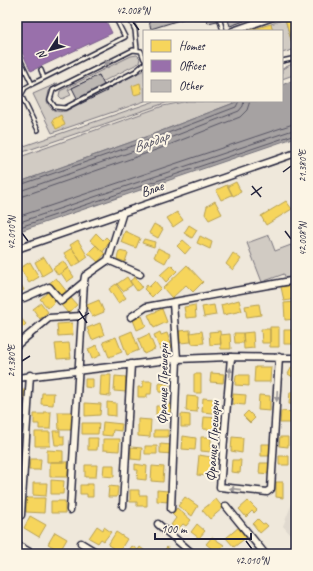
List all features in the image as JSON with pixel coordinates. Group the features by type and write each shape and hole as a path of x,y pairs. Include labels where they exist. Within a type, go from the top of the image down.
{"street":[{"path":"236,30 273,17"},
{"name":"Влае","path":"17,249 296,153"},
{"path":"70,510 85,276 108,260 123,212"},
{"path":"108,260 140,274"},
{"path":"131,317 146,307 296,280"},
{"path":"24,298 49,287 61,302 84,282"},
{"name":"Франце Прешерн","path":"171,509 177,360 173,303"},
{"path":"17,345 49,318 82,316"},
{"path":"17,378 177,360 231,357 296,358"},
{"name":"Францe Прешерн","path":"231,357 220,488 267,492 271,489 279,357"},
{"path":"123,506 131,364"},
{"path":"21,515 30,376"},
{"path":"226,506 266,554"},
{"path":"158,524 193,554"},
{"path":"81,543 99,554"},
{"path":"17,546 31,554"}],"lane":[{"path":"38,130 21,95 25,88 125,37 115,17"},
{"path":"129,17 135,30 137,49 141,51 143,56"},
{"path":"219,17 223,30"},
{"path":"137,49 53,90 50,97 51,103 57,108 65,108 140,69 143,65"},
{"path":"17,53 32,84"},
{"path":"283,61 296,58"},
{"path":"41,70 44,78"}],"shaded area":[{"path":"285,19 292,43 296,42 296,55 294,55 292,50 283,53 283,30 273,30 271,24"},
{"path":"137,55 140,58 139,63 102,82 99,75 68,90 71,95 62,99 59,96 60,91 131,56"},
{"path":"296,62 296,74 283,79 283,68"},
{"path":"143,71 143,102 52,133 33,94 58,83 49,91 47,101 52,109 59,112 66,111"},
{"path":"152,102 168,102 17,154 17,149"},
{"path":"183,102 236,102 151,135 17,183 17,158 163,106"},
{"path":"269,235 275,251 291,245 296,260 296,275 286,279 284,274 262,282 247,243"},
{"path":"296,493 296,541 283,526"}],"water":[{"name":"Вардар","path":"296,79 296,137 17,232 17,183 151,135 236,102 283,102 283,85"}],"building: Homes":[{"path":"296,17 296,42 292,43 285,19"},
{"path":"271,24 273,30 250,30"},
{"path":"140,83 142,93 134,95 132,86"},
{"path":"61,115 65,125 56,129 52,120"},
{"path":"236,182 241,192 233,196 228,186"},
{"path":"227,185 232,195 221,200 216,190"},
{"path":"215,201 222,214 209,220 205,214 207,206"},
{"path":"286,201 292,209 266,225 261,216"},
{"path":"177,212 183,220 173,227 167,218"},
{"path":"154,224 163,229 158,238 149,233"},
{"path":"189,225 197,230 192,238 184,233"},
{"path":"125,231 140,238 136,248 121,242"},
{"path":"96,233 103,240 106,237 110,241 103,252 90,240"},
{"path":"200,236 212,242 210,249 197,243"},
{"path":"144,239 155,242 154,247 142,243"},
{"path":"78,240 88,257 81,262 70,245"},
{"path":"183,240 191,247 185,254 177,246"},
{"path":"96,245 105,254 98,262 88,253"},
{"path":"72,248 81,262 72,267 64,253"},
{"path":"158,248 170,254 165,263 154,257"},
{"path":"119,251 128,253 125,262 117,259"},
{"path":"233,253 241,259 233,270 226,264"},
{"path":"44,257 52,270 42,276 35,262"},
{"path":"63,261 68,268 58,275 53,268"},
{"path":"30,262 39,277 29,283 20,268"},
{"path":"171,265 177,271 166,282 160,275"},
{"path":"187,265 203,282 193,292 186,285 172,298 163,288"},
{"path":"68,268 74,277 67,282 61,273"},
{"path":"127,277 132,285 123,291 117,284"},
{"path":"135,277 142,287 137,291 130,281"},
{"path":"56,278 67,292 60,298 48,284"},
{"path":"19,281 24,290 17,294 17,282"},
{"path":"155,281 161,288 152,297 144,289 147,285 149,287"},
{"path":"116,284 126,298 118,303 109,289"},
{"path":"295,285 296,299 284,301 281,287"},
{"path":"48,292 56,301 48,308 40,299"},
{"path":"70,297 77,305 68,313 61,305"},
{"path":"99,300 104,312 92,317 87,305"},
{"path":"239,300 242,311 223,315 221,305"},
{"path":"296,302 296,319 285,320 284,303"},
{"path":"41,303 48,312 40,319 33,309"},
{"path":"259,304 261,315 247,317 245,306"},
{"path":"195,305 196,317 186,318 184,307"},
{"path":"214,305 216,315 204,317 202,307"},
{"path":"162,309 167,322 154,328 148,315"},
{"path":"18,315 26,324 20,330 17,327"},
{"path":"142,316 146,326 137,330 133,320"},
{"path":"72,323 73,335 58,336 57,324"},
{"path":"100,323 104,335 92,340 87,328"},
{"path":"270,327 279,327 279,347 270,347"},
{"path":"261,329 270,329 270,343 262,343"},
{"path":"190,330 191,342 180,343 179,331"},
{"path":"284,330 294,330 295,344 284,344"},
{"path":"132,331 139,350 127,355 120,336"},
{"path":"202,331 204,343 192,344 190,333"},
{"path":"220,331 221,344 210,345 209,332"},
{"path":"160,332 161,335 167,333 172,347 160,349 154,335"},
{"path":"253,332 254,348 244,349 243,333"},
{"path":"234,333 243,333 244,343 235,343"},
{"path":"149,334 155,349 144,354 138,339"},
{"path":"230,334 231,349 221,349 220,335"},
{"path":"116,337 122,352 109,357 103,342"},
{"path":"69,343 71,358 57,359 55,344"},
{"path":"97,345 101,355 92,359 88,349"},
{"path":"294,363 296,364 296,379 288,374"},
{"path":"255,367 271,367 270,382 254,382"},
{"path":"211,373 224,374 223,383 210,382"},
{"path":"194,374 201,374 201,393 194,393"},
{"path":"101,375 111,375 110,396 100,395"},
{"path":"236,375 249,375 249,386 235,385"},
{"path":"115,376 126,377 126,392 114,391"},
{"path":"85,379 93,379 93,388 85,387"},
{"path":"143,381 152,381 151,394 147,394 147,397 138,397 138,387 143,387"},
{"path":"159,383 169,384 169,393 159,392"},
{"path":"17,390 26,390 26,401 17,401"},
{"path":"290,392 296,392 296,405 289,404"},
{"path":"42,393 54,393 53,405 41,404"},
{"path":"233,394 246,395 245,405 233,404"},
{"path":"259,395 270,396 270,411 258,410"},
{"path":"187,396 198,397 197,412 186,411"},
{"path":"203,398 214,399 213,413 202,412"},
{"path":"107,402 116,403 116,416 107,415"},
{"path":"85,403 101,404 100,415 85,416"},
{"path":"164,404 174,404 174,414 165,414 164,418 156,418 156,406 164,406"},
{"path":"248,411 255,418 250,423 243,416"},
{"path":"281,411 295,412 294,423 280,423"},
{"path":"44,412 51,412 50,429 39,429 39,424 34,424 34,414 44,414"},
{"path":"58,412 73,412 74,430 59,430"},
{"path":"181,414 190,415 190,427 181,427"},
{"path":"204,417 220,418 220,430 203,429"},
{"path":"138,419 151,420 150,437 138,436"},
{"path":"103,422 122,424 121,431 113,430 112,436 102,435"},
{"path":"82,423 99,423 98,434 82,434"},
{"path":"154,430 168,430 168,437 154,437"},
{"path":"53,431 60,431 60,436 64,436 64,445 55,445"},
{"path":"35,432 50,432 50,446 35,446"},
{"path":"183,436 196,438 195,450 182,449"},
{"path":"201,437 211,437 211,452 201,451"},
{"path":"232,437 243,438 242,453 231,451"},
{"path":"280,437 288,437 288,447 279,446"},
{"path":"88,438 98,438 97,450 88,450"},
{"path":"103,439 120,439 119,451 103,450"},
{"path":"160,444 172,445 172,454 160,453"},
{"path":"261,444 272,444 272,456 261,456"},
{"path":"145,446 157,446 157,454 145,454"},
{"path":"131,447 142,448 141,460 131,459"},
{"path":"47,450 63,451 63,462 47,462"},
{"path":"199,455 211,457 209,476 197,475"},
{"path":"279,456 289,456 289,465 279,465"},
{"path":"30,459 41,459 40,470 29,470"},
{"path":"232,460 241,460 240,473 231,472"},
{"path":"50,462 68,462 68,477 50,477"},
{"path":"260,463 269,463 269,474 259,473"},
{"path":"135,464 147,466 146,480 137,479 138,470 135,470"},
{"path":"85,465 97,465 96,477 85,477"},
{"path":"104,465 114,465 114,477 103,476"},
{"path":"152,466 164,467 163,482 151,481"},
{"path":"51,480 64,481 63,494 51,494"},
{"path":"276,482 283,482 283,498 276,497"},
{"path":"33,483 47,483 46,496 33,495"},
{"path":"93,484 93,497 87,497 87,494 80,494 80,485"},
{"path":"109,486 118,487 117,497 108,497"},
{"path":"130,490 139,490 139,495 147,495 147,506 137,506 137,502 130,502"},
{"path":"157,490 168,491 168,502 157,501"},
{"path":"185,497 198,506 192,516 178,506"},
{"path":"26,498 45,498 44,513 26,512"},
{"path":"216,499 223,508 210,519 202,510"},
{"path":"51,501 65,501 65,513 51,513"},
{"path":"248,501 257,510 254,513 252,511 246,517 239,509"},
{"path":"177,508 191,520 186,526 183,524 177,530 171,525 176,518 172,514"},
{"path":"30,516 46,525 39,537 24,528"},
{"path":"258,519 263,524 265,523 268,526 260,533 253,524"},
{"path":"197,524 205,531 199,538 191,532"},
{"path":"97,526 103,530 104,527 111,532 104,541 101,539 98,543 89,538"},
{"path":"239,527 247,537 234,547 226,538"},
{"path":"55,532 67,539 60,551 48,544"},
{"path":"116,532 127,539 119,552 108,545"},
{"path":"212,537 224,545 216,554 210,552 212,549 206,544"},
{"path":"132,546 138,550 140,547 145,551 143,554 128,554 127,553"},
{"path":"167,547 176,554 161,554"}],"building: Offices":[{"path":"26,17 104,17 112,33 31,71 17,42 17,21"}],"building: Other":[{"path":"148,17 189,17 151,29"},
{"path":"206,17 216,17 217,21 208,23"},
{"path":"227,17 243,17 244,21 230,26"},
{"path":"99,75 107,91 80,104 72,88"}]}
